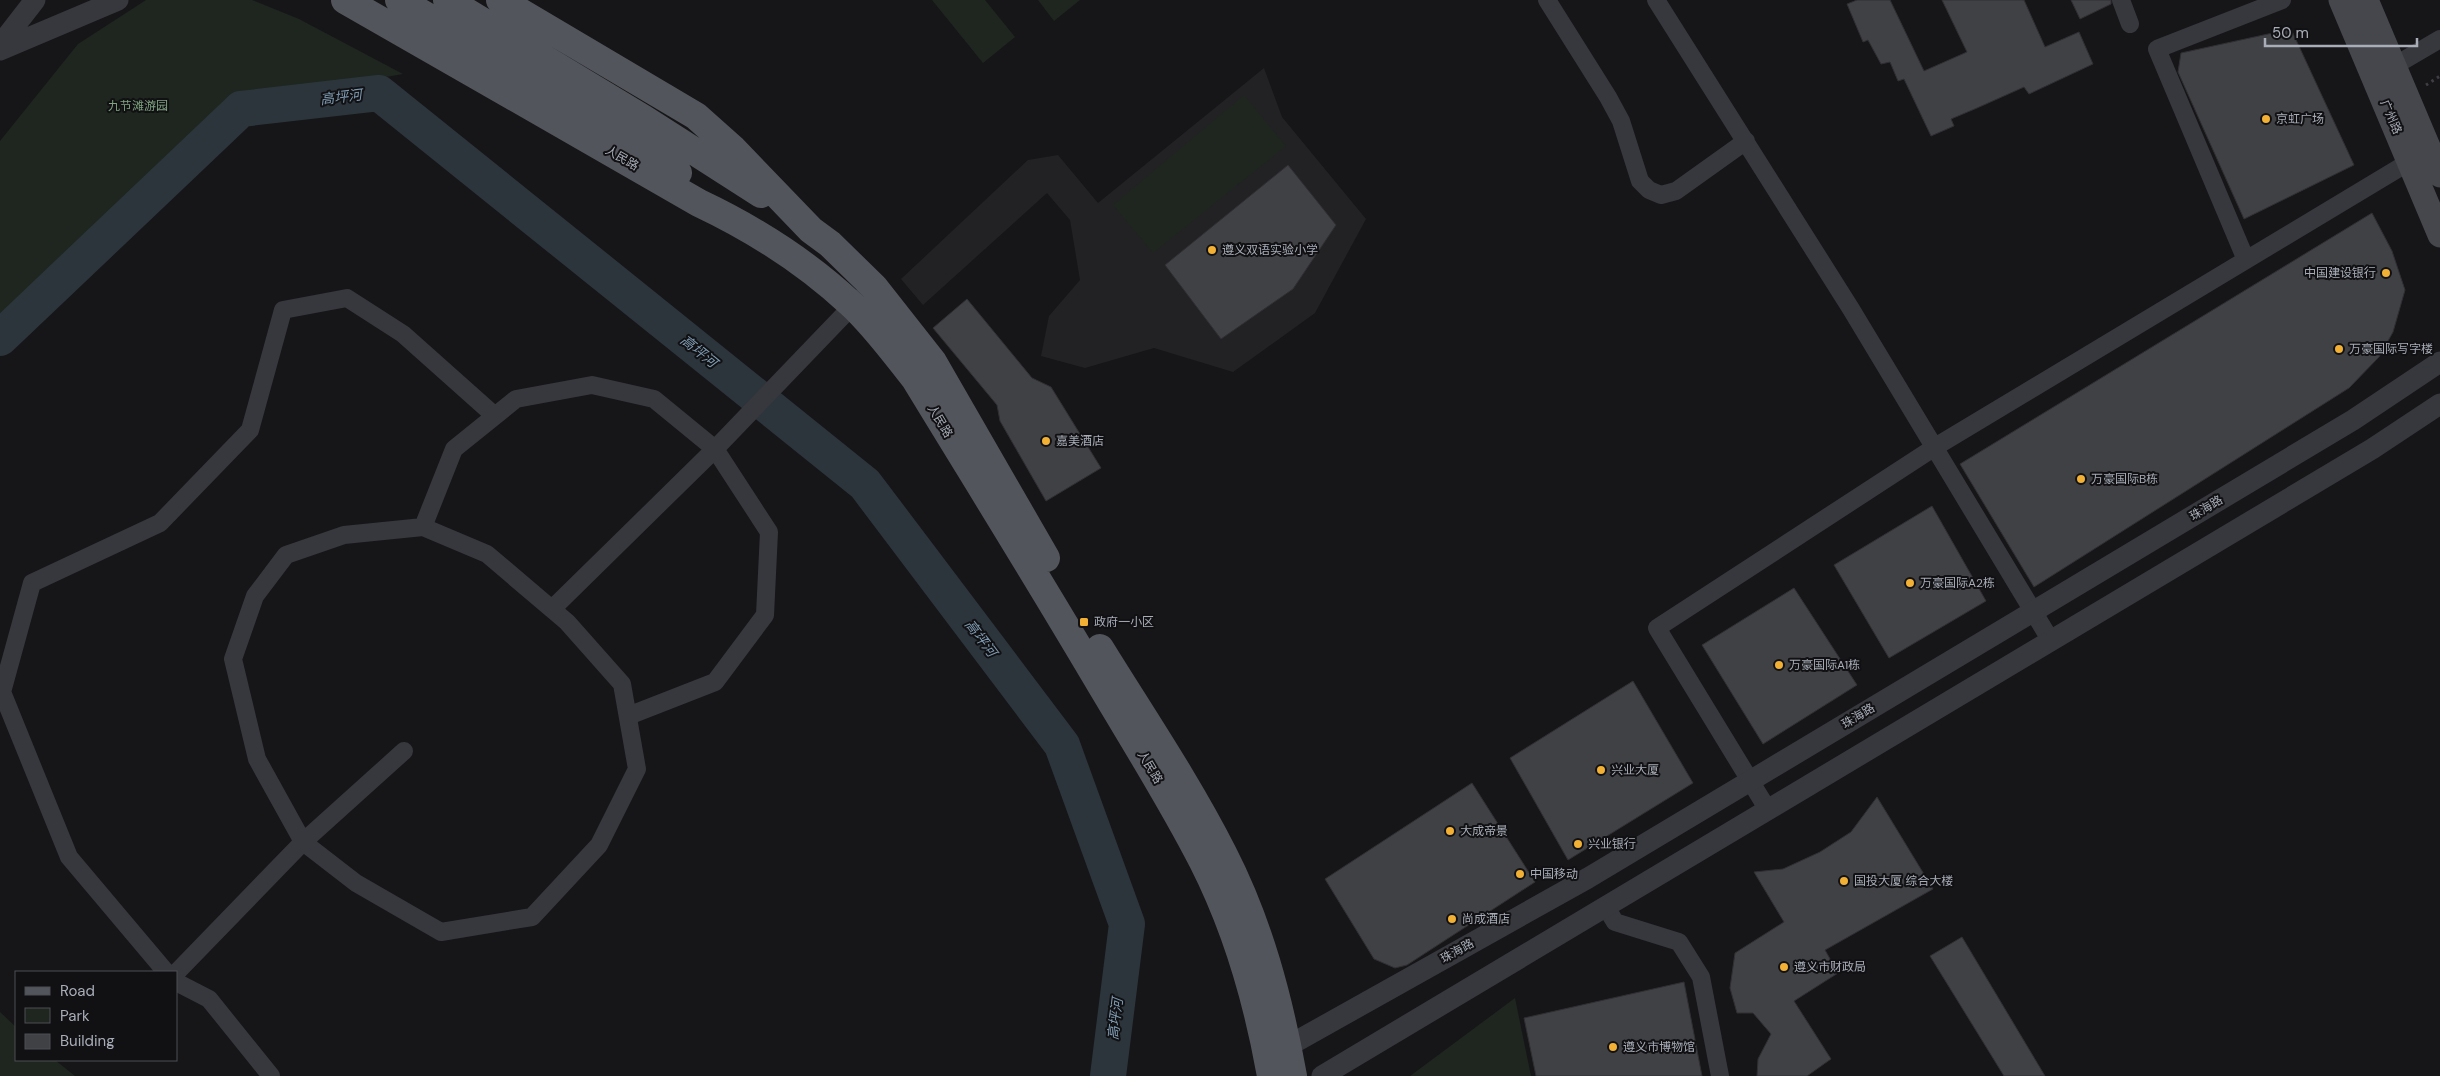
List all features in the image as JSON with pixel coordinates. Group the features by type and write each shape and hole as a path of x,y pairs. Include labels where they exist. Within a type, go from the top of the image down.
{"main road":[{"name":"人民路","path":"345,0 700,203 738,222 802,265 851,304 886,342 915,380 1169,800 1204,863 1234,932 1275,1058 1294,1076"},
{"path":"399,0 599,117 651,152 802,265"},
{"path":"446,0 741,180 811,230"},
{"name":"人民路","path":"500,0 696,116 733,149 811,230 830,244 874,287 934,362 1060,583 1188,789 1219,846 1254,924 1274,984 1275,1058"},
{"name":"广州路","path":"2341,0 2440,235"},
{"name":"广州路","path":"2366,0 2440,175"}],"street":[{"path":"0,45 35,0"},
{"path":"0,50 118,0"},
{"path":"1546,0 1608,97 1620,121 1640,181 1649,190 1661,195 1676,190 1746,141"},
{"path":"1656,0 1851,309 2050,641"},
{"path":"2121,0 2130,24"},
{"path":"2246,260 2157,49 2282,0"},
{"path":"2394,66 2440,39"},
{"path":"1768,810 1657,628 1934,447 2409,162"},
{"path":"552,609 715,449 851,304 874,287"},
{"path":"165,971 70,857 2,692 32,583 160,523 250,430 282,310 347,298 402,334 495,416"},
{"name":"珠海路","path":"1275,1058 1588,878 2354,420 2440,362"},
{"path":"424,527 454,449 516,399 592,385 654,399 715,449 769,532 765,615 715,682 628,716"},
{"path":"1322,1076 2372,449 2440,404"},
{"path":"424,527 487,554 567,622 622,684 637,768 599,845 532,917 441,932 356,883 303,842 257,759 233,659 254,596 286,555 344,535 424,527"},
{"path":"178,971 303,842 404,751"},
{"path":"1606,907 1615,922 1679,942 1701,977 1720,1076"},
{"path":"178,983 209,999 270,1076"}],"shaded area":[{"name":"遵义双语实验小学","path":"1264,68 1282,117 1366,219 1315,313 1233,372 1154,348 1085,368 1041,356 1049,316 1080,280 1070,220 1047,193 923,305 901,279 1028,160 1058,155 1098,203"}],"green space":[{"name":"九节滩游园","path":"146,0 252,0 299,19 403,74 340,85 277,104 234,130 0,353 0,141 78,44"},
{"path":"932,0 985,0 1015,37 983,63"},
{"path":"1038,0 1080,0 1054,21"},
{"path":"1244,95 1286,146 1153,253 1113,205"},
{"path":"1515,998 1531,1076 1410,1076"},
{"path":"0,1012 15,1026 15,1061 56,1061 75,1076 0,1076"}],"building":[{"path":"1857,0 1890,0 1924,71 1967,52 1942,0 2024,0 2045,47 2079,32 2093,64 2029,94 2024,87 1951,119 1954,126 1931,136 1904,79 1898,81 1890,62 1881,64 1868,40 1863,42 1847,4"},
{"path":"2071,0 2111,0 2111,4 2080,19"},
{"name":"京虹广场","path":"2291,29 2354,165 2244,219 2178,72 2181,53"},
{"path":"1288,165 1336,225 1293,289 1221,339 1165,265"},
{"path":"2372,213 2392,251 2405,290 2393,332 2379,357 2349,388 2034,587 1960,464"},
{"path":"967,299 1032,378 1051,387 1101,468 1046,501 1000,421 997,405 933,328"},
{"name":"万豪国际A2栋","path":"1932,506 1986,601 1889,658 1834,565"},
{"name":"万豪国际A1栋","path":"1794,588 1857,685 1763,744 1702,645"},
{"name":"兴业大厦","path":"1633,681 1693,783 1568,860 1510,758"},
{"name":"大成帝景","path":"1472,783 1535,882 1407,965 1395,968 1374,959 1325,879"},
{"path":"1877,797 1933,889 1825,950 1838,973 1794,1001 1831,1059 1807,1076 1757,1076 1758,1059 1771,1034 1753,1013 1737,1013 1730,988 1735,953 1784,922 1754,872 1783,869 1820,852 1851,832"},
{"path":"1962,937 2045,1076 2004,1076 1930,956"},
{"name":"遵义市博物馆","path":"1684,982 1702,1076 1536,1076 1524,1018"}],"waterway":[{"name":"高坪河","path":"0,338 241,109 379,93 865,484 1062,745 1127,924 1108,1076"}],"place":[{"name":"京虹广场","path":"2266,119"},
{"name":"遵义双语实验小学","path":"1212,250"},
{"name":"中国建设银行","path":"2386,273"},
{"name":"万豪国际写字楼","path":"2339,349"},
{"name":"嘉美酒店","path":"1046,441"},
{"name":"万豪国际B栋","path":"2081,479"},
{"name":"万豪国际A2栋","path":"1910,583"},
{"name":"政府一小区","path":"1084,622"},
{"name":"万豪国际A1栋","path":"1779,665"},
{"name":"兴业大厦","path":"1601,770"},
{"name":"大成帝景","path":"1450,831"},
{"name":"兴业银行","path":"1578,844"},
{"name":"中国移动","path":"1520,874"},
{"name":"国投大厦 综合大楼","path":"1844,881"},
{"name":"尚成酒店","path":"1452,919"},
{"name":"遵义市财政局","path":"1784,967"},
{"name":"遵义市博物馆","path":"1613,1047"}]}
